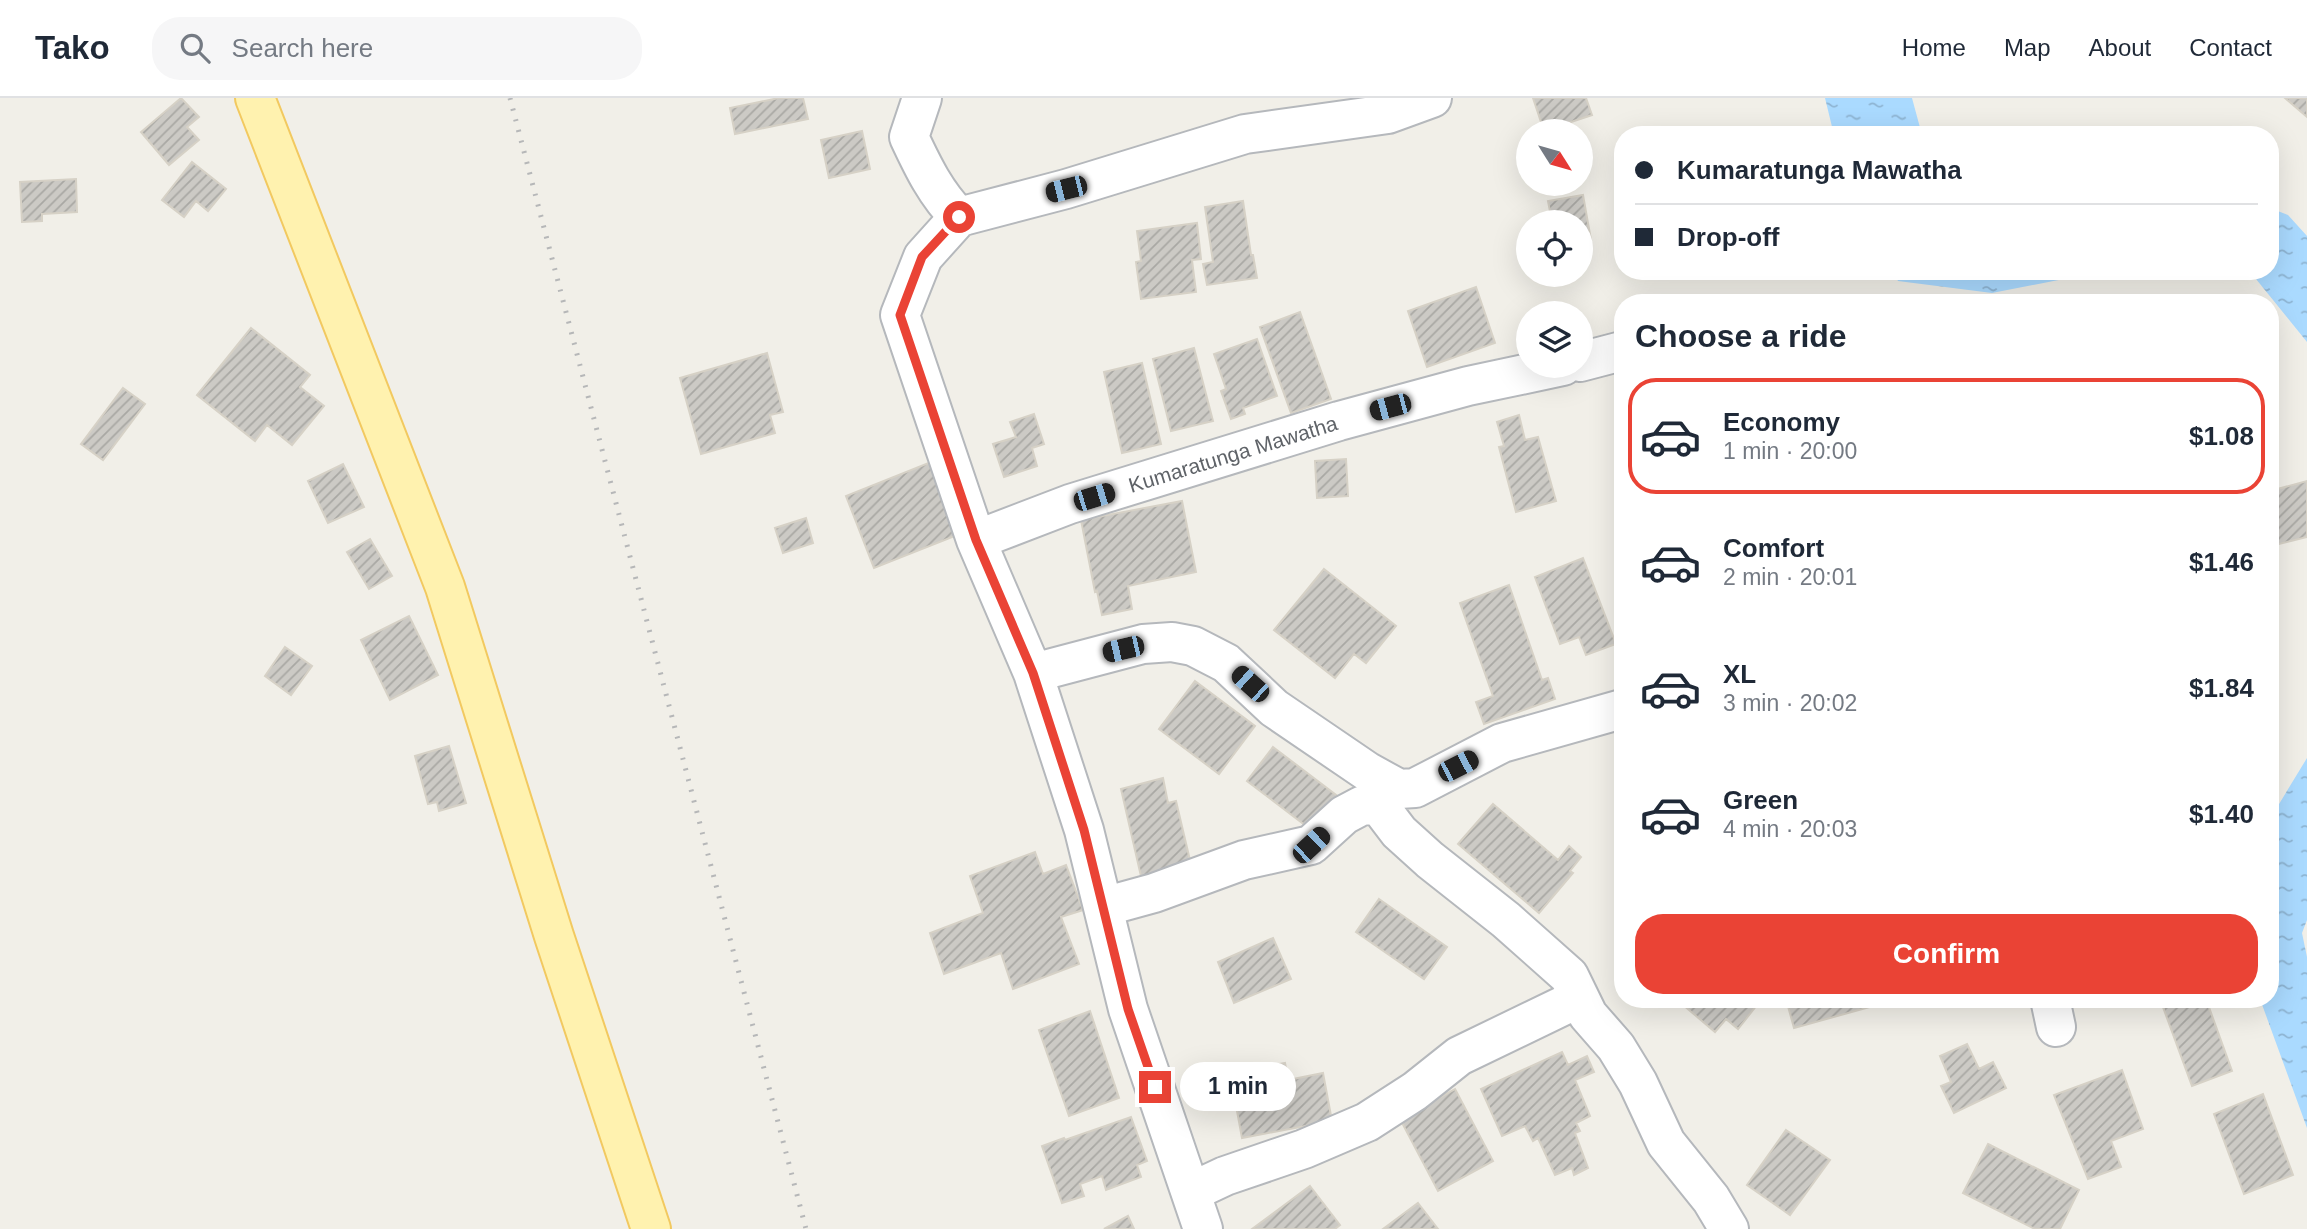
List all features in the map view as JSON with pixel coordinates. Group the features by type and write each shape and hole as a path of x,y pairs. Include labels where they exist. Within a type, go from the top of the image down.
{"main road":[{"path":"255,98 446,587 559,949 651,1229"}],"street":[{"path":"922,98 909,137 929,180 959,217"},
{"path":"1203,1229 1128,1009 1084,830 1033,673 976,540 900,315 922,257 959,217 1066,189 1245,134 1388,114 1432,98"},
{"path":"1593,359 1614,353"},
{"name":"Kumaratunga Mawatha","path":"976,540 1070,504 1339,421 1516,376"},
{"path":"1033,673 1143,644 1172,642 1193,646 1226,663 1274,708 1368,772 1399,789 1415,788 1502,743 1614,711"},
{"path":"1103,906 1154,893 1244,860 1311,845 1344,816 1361,806 1380,807 1399,832 1430,860 1506,920 1569,976 1588,1015 1616,1046 1638,1083 1666,1143 1711,1199 1729,1229"},
{"path":"1191,1192 1225,1176 1304,1149 1367,1122 1415,1091 1460,1056 1579,998"}],"water":[{"path":"1825,98 1912,98 1920,126 1832,126"},
{"path":"2279,212 2288,215 2307,236 2307,342 2279,307 2279,294 2268,294 2257,280 2279,280"},
{"path":"1898,280 2058,280 1992,293"},
{"path":"2307,758 2307,920 2302,933 2307,957 2307,1128 2263,1008 2279,1008 2279,804"}],"building":[{"path":"181,98 199,117 187,127 199,140 169,165 141,132"},
{"path":"779,98 803,98 808,119 735,134 730,108"},
{"path":"1533,98 1586,98 1592,115 1580,119 1540,119"},
{"path":"2285,98 2307,98 2307,117"},
{"path":"862,131 870,169 829,178 821,140"},
{"path":"192,162 226,189 208,211 196,201 184,217 162,200"},
{"path":"76,179 77,212 42,214 42,221 22,222 20,182"},
{"path":"1583,196 1586,210 1550,210 1548,201"},
{"path":"1243,201 1257,278 1207,285 1203,264 1213,262 1205,207"},
{"path":"1197,223 1201,259 1192,260 1196,292 1141,299 1136,262 1141,261 1137,231"},
{"path":"1476,287 1495,343 1427,367 1408,311"},
{"path":"1300,312 1331,399 1291,413 1260,327"},
{"path":"251,328 310,375 300,387 324,406 292,445 267,425 255,441 197,395"},
{"path":"1257,339 1277,396 1243,408 1245,414 1231,419 1221,391 1226,389 1214,354"},
{"path":"1194,348 1213,421 1171,431 1153,359"},
{"path":"767,353 783,412 770,415 775,433 701,454 680,378"},
{"path":"1142,363 1161,444 1122,453 1104,372"},
{"path":"123,388 145,404 103,460 81,444"},
{"path":"1034,414 1044,444 1032,448 1037,466 1004,477 993,444 1016,437 1010,422"},
{"path":"1519,415 1525,440 1538,437 1556,501 1516,512 1499,447 1504,446 1497,422"},
{"path":"1346,459 1348,496 1317,498 1315,461"},
{"path":"936,460 965,532 874,568 846,496"},
{"path":"343,464 364,507 328,523 308,481"},
{"path":"2307,481 2307,537 2279,544 2279,489"},
{"path":"1182,501 1196,572 1128,586 1132,609 1102,615 1081,520"},
{"path":"806,518 813,543 783,553 775,528"},
{"path":"370,539 392,576 369,589 347,552"},
{"path":"1583,558 1614,645 1586,655 1579,637 1560,644 1535,577"},
{"path":"1324,569 1396,626 1366,663 1354,654 1335,678 1274,630"},
{"path":"1509,585 1542,680 1548,678 1555,699 1484,724 1476,702 1493,696 1460,603"},
{"path":"409,616 438,675 390,700 361,640"},
{"path":"285,647 312,666 291,695 265,676"},
{"path":"1195,681 1255,726 1219,774 1159,729"},
{"path":"449,746 466,803 439,811 437,802 428,804 415,756"},
{"path":"1273,747 1344,801 1318,835 1247,781"},
{"path":"1163,778 1168,803 1176,801 1193,873 1143,885 1121,789"},
{"path":"1493,804 1558,860 1569,846 1581,857 1570,871 1573,873 1539,913 1458,844"},
{"path":"1035,852 1043,874 1066,865 1083,910 1061,917 1079,964 1013,989 1001,953 944,974 930,933 983,913 970,876"},
{"path":"1379,899 1447,947 1424,979 1356,932"},
{"path":"1273,938 1291,979 1234,1003 1218,962"},
{"path":"1687,1008 1755,1008 1738,1029 1726,1019 1715,1032"},
{"path":"1788,1008 1866,1008 1794,1028"},
{"path":"2163,1008 2209,1008 2232,1071 2192,1086"},
{"path":"1090,1011 1119,1098 1069,1116 1039,1030"},
{"path":"1967,1044 1979,1069 1993,1062 2006,1088 1954,1113 1941,1086 1951,1082 1940,1056"},
{"path":"1562,1052 1568,1065 1587,1056 1594,1072 1575,1080 1590,1116 1576,1123 1580,1131 1575,1133 1588,1168 1574,1175 1572,1168 1555,1175 1538,1138 1533,1141 1525,1126 1502,1136 1481,1089"},
{"path":"1285,1063 1288,1080 1323,1073 1332,1121 1242,1138 1230,1073"},
{"path":"2122,1070 2143,1129 2111,1141 2121,1167 2088,1179 2054,1095"},
{"path":"1455,1089 1493,1161 1438,1191 1400,1119"},
{"path":"2263,1094 2293,1175 2244,1194 2214,1114"},
{"path":"1131,1117 1147,1161 1137,1165 1141,1177 1106,1190 1102,1176 1080,1184 1084,1196 1062,1203 1042,1146"},
{"path":"1786,1130 1830,1160 1790,1215 1747,1185"},
{"path":"1988,1144 2079,1190 2060,1229 2035,1229 1963,1193"},
{"path":"1310,1186 1340,1225 1335,1229 1252,1229"},
{"path":"1418,1203 1438,1229 1383,1229"},
{"path":"1128,1216 1134,1229 1104,1229"}],"railway":[{"path":"510,98 806,1229"}],"route":[{"path":"959,217 922,257 900,315 976,540 1033,673 1084,830 1128,1009 1155,1087"}]}
